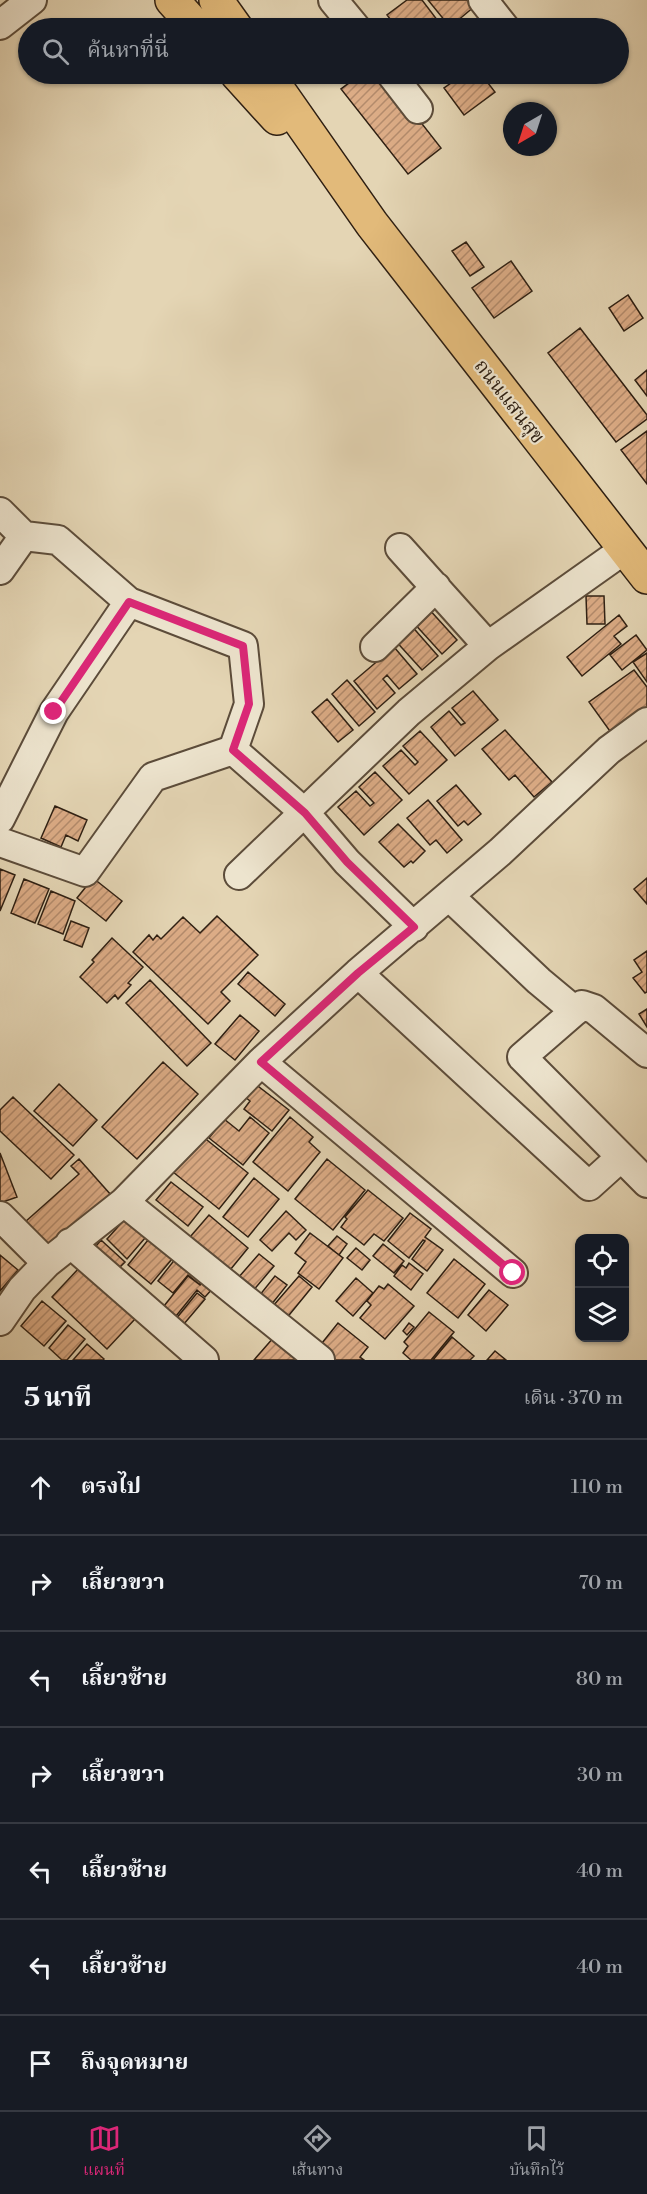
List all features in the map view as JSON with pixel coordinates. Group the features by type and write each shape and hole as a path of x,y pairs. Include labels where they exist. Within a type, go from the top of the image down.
{"main road":[{"path":"172,0 188,18"},
{"path":"216,0 229,18"},
{"name":"ถนนแสนสุข","path":"246,84 372,224"},
{"name":"ถนนแสนสุข","path":"274,84 372,224 647,578"}],"street":[{"path":"0,25 32,0"},
{"path":"333,0 348,18"},
{"path":"483,0 497,18"},
{"path":"399,84 418,109"},
{"path":"0,512 24,536 58,540 129,602 243,646 249,704 233,750"},
{"path":"0,570 24,536"},
{"path":"400,548 488,646"},
{"path":"238,876 409,712 488,646 625,549"},
{"path":"375,647 436,587"},
{"path":"0,819 54,712 129,602"},
{"path":"0,1321 22,1289 47,1263 124,1202 261,1062 358,973 500,852 609,750 647,722"},
{"path":"233,750 305,813 347,862 414,927"},
{"path":"0,842 86,872 153,777 233,750"},
{"path":"449,896 539,981 575,1011"},
{"path":"358,973 589,1186 620,1158"},
{"path":"647,1053 594,1009 582,1005 522,1057 647,1183"},
{"path":"261,1062 513,1273"},
{"path":"124,1202 320,1360"},
{"path":"0,1216 47,1263"},
{"path":"70,1244 204,1360"}],"building":[{"path":"407,0 422,0 436,18 389,18 387,15"},
{"path":"428,0 470,0 475,6 461,18 443,18"},
{"path":"348,84 391,84 441,148 408,174 341,89"},
{"path":"450,84 489,84 495,92 464,115 444,88"},
{"path":"466,242 484,267 470,276 452,251"},
{"path":"511,261 532,291 494,318 472,288"},
{"path":"628,295 643,318 624,331 609,308"},
{"path":"580,328 647,415 647,419 616,442 548,353"},
{"path":"647,370 647,396 635,380"},
{"path":"647,431 647,484 621,450"},
{"path":"586,596 604,596 605,624 587,624"},
{"path":"427,607 457,640 442,654 412,621"},
{"path":"619,615 627,626 614,636 621,644 582,676 567,657"},
{"path":"409,623 438,656 422,670 393,638"},
{"path":"636,635 647,650 622,670 610,655"},
{"path":"394,647 417,674 399,689 387,675 383,679 395,693 377,709 354,681"},
{"path":"647,653 647,682 633,662"},
{"path":"634,670 647,687 647,710 612,734 589,702"},
{"path":"347,680 375,712 359,726 332,694"},
{"path":"473,691 498,720 455,756 431,727 449,711 461,725 465,723 452,708"},
{"path":"327,699 353,730 338,742 312,712"},
{"path":"505,730 552,782 534,797 515,775 509,780 482,749"},
{"path":"420,731 447,760 409,794 383,766 401,750 415,765 418,762 403,746"},
{"path":"375,772 402,800 364,835 338,807 356,791 370,806 374,803 359,787"},
{"path":"456,785 481,814 468,825 464,821 458,826 437,801"},
{"path":"428,800 462,840 447,853 436,840 430,845 407,818"},
{"path":"55,806 87,820 78,841 66,835 61,847 41,838"},
{"path":"398,824 425,851 413,863 411,861 404,867 379,842"},
{"path":"0,869 15,875 0,911"},
{"path":"93,878 122,901 106,921 77,898"},
{"path":"647,878 647,904 634,889"},
{"path":"24,879 49,889 35,923 11,913"},
{"path":"51,891 75,901 63,934 38,924"},
{"path":"217,916 258,955 221,992 230,1001 208,1024 133,952 149,935 153,940 157,935 161,939 183,917 200,933"},
{"path":"71,921 89,928 82,947 64,940"},
{"path":"112,938 143,967 128,983 131,985 118,999 115,995 107,1003 80,977"},
{"path":"647,951 647,992 645,993 633,978 642,972 634,960"},
{"path":"248,972 285,1004 275,1016 238,984"},
{"path":"150,980 211,1043 187,1066 126,1003"},
{"path":"647,1009 647,1027 639,1014"},
{"path":"240,1015 259,1031 235,1060 215,1044"},
{"path":"163,1062 198,1094 137,1159 102,1127"},
{"path":"254,1083 289,1110 272,1131 244,1109 250,1101 244,1096"},
{"path":"59,1084 97,1120 73,1146 34,1111"},
{"path":"13,1097 74,1155 51,1179 0,1131 0,1110"},
{"path":"250,1117 269,1133 243,1165 209,1138 224,1119 239,1131"},
{"path":"290,1117 313,1137 309,1142 320,1152 288,1191 253,1162"},
{"path":"202,1136 248,1173 219,1209 173,1172"},
{"path":"0,1153 17,1197 0,1203"},
{"path":"79,1159 111,1195 49,1250 25,1222 79,1174 71,1166"},
{"path":"327,1159 365,1190 333,1230 295,1199"},
{"path":"254,1178 279,1199 248,1237 223,1217"},
{"path":"171,1182 203,1207 188,1226 156,1200"},
{"path":"368,1190 403,1218 384,1241 374,1234 364,1245 341,1227 347,1219 345,1217"},
{"path":"286,1211 306,1230 296,1240 289,1233 272,1251 260,1240"},
{"path":"410,1213 431,1229 425,1237 443,1250 427,1271 412,1259 425,1241 423,1240 409,1258 388,1241"},
{"path":"209,1215 248,1248 226,1275 184,1244"},
{"path":"125,1219 145,1238 127,1259 107,1239"},
{"path":"310,1233 343,1258 319,1289 298,1273 306,1262 295,1253"},
{"path":"337,1236 347,1244 339,1255 328,1246"},
{"path":"101,1240 125,1262 114,1273 91,1252"},
{"path":"148,1240 172,1259 151,1284 128,1265"},
{"path":"383,1244 404,1261 394,1273 373,1256"},
{"path":"356,1248 370,1260 362,1270 347,1258"},
{"path":"259,1254 274,1266 246,1299 231,1286"},
{"path":"0,1255 18,1270 0,1291"},
{"path":"176,1258 202,1280 199,1284 188,1275 173,1293 158,1281"},
{"path":"454,1259 485,1284 458,1318 427,1293"},
{"path":"409,1263 423,1274 411,1290 394,1276 402,1265 406,1268"},
{"path":"80,1267 135,1319 107,1349 52,1297"},
{"path":"188,1276 200,1285 204,1280 213,1288 205,1297 197,1290 172,1321 160,1311"},
{"path":"275,1276 287,1285 271,1305 259,1296"},
{"path":"299,1276 312,1287 281,1325 267,1313"},
{"path":"356,1278 373,1293 353,1316 336,1301"},
{"path":"388,1284 414,1306 385,1339 360,1318 371,1305 367,1301 379,1286 384,1289"},
{"path":"489,1290 508,1305 486,1331 468,1315"},
{"path":"197,1293 205,1299 178,1331 171,1325"},
{"path":"42,1301 66,1321 44,1346 21,1326"},
{"path":"429,1312 454,1332 431,1360 411,1360 403,1353 408,1346 404,1342"},
{"path":"338,1323 368,1347 360,1357 364,1360 322,1360 314,1353"},
{"path":"409,1323 414,1327 407,1335 403,1331"},
{"path":"68,1325 85,1339 67,1360 62,1360 49,1348"},
{"path":"274,1337 301,1360 254,1360"},
{"path":"452,1337 474,1356 470,1360 433,1360"},
{"path":"87,1344 104,1359 73,1360"},
{"path":"495,1351 506,1360 487,1360"}],"route":[{"path":"54,712 129,602 243,646 249,704 233,750 305,813 347,862 414,927 358,973 261,1062 513,1273"}]}
